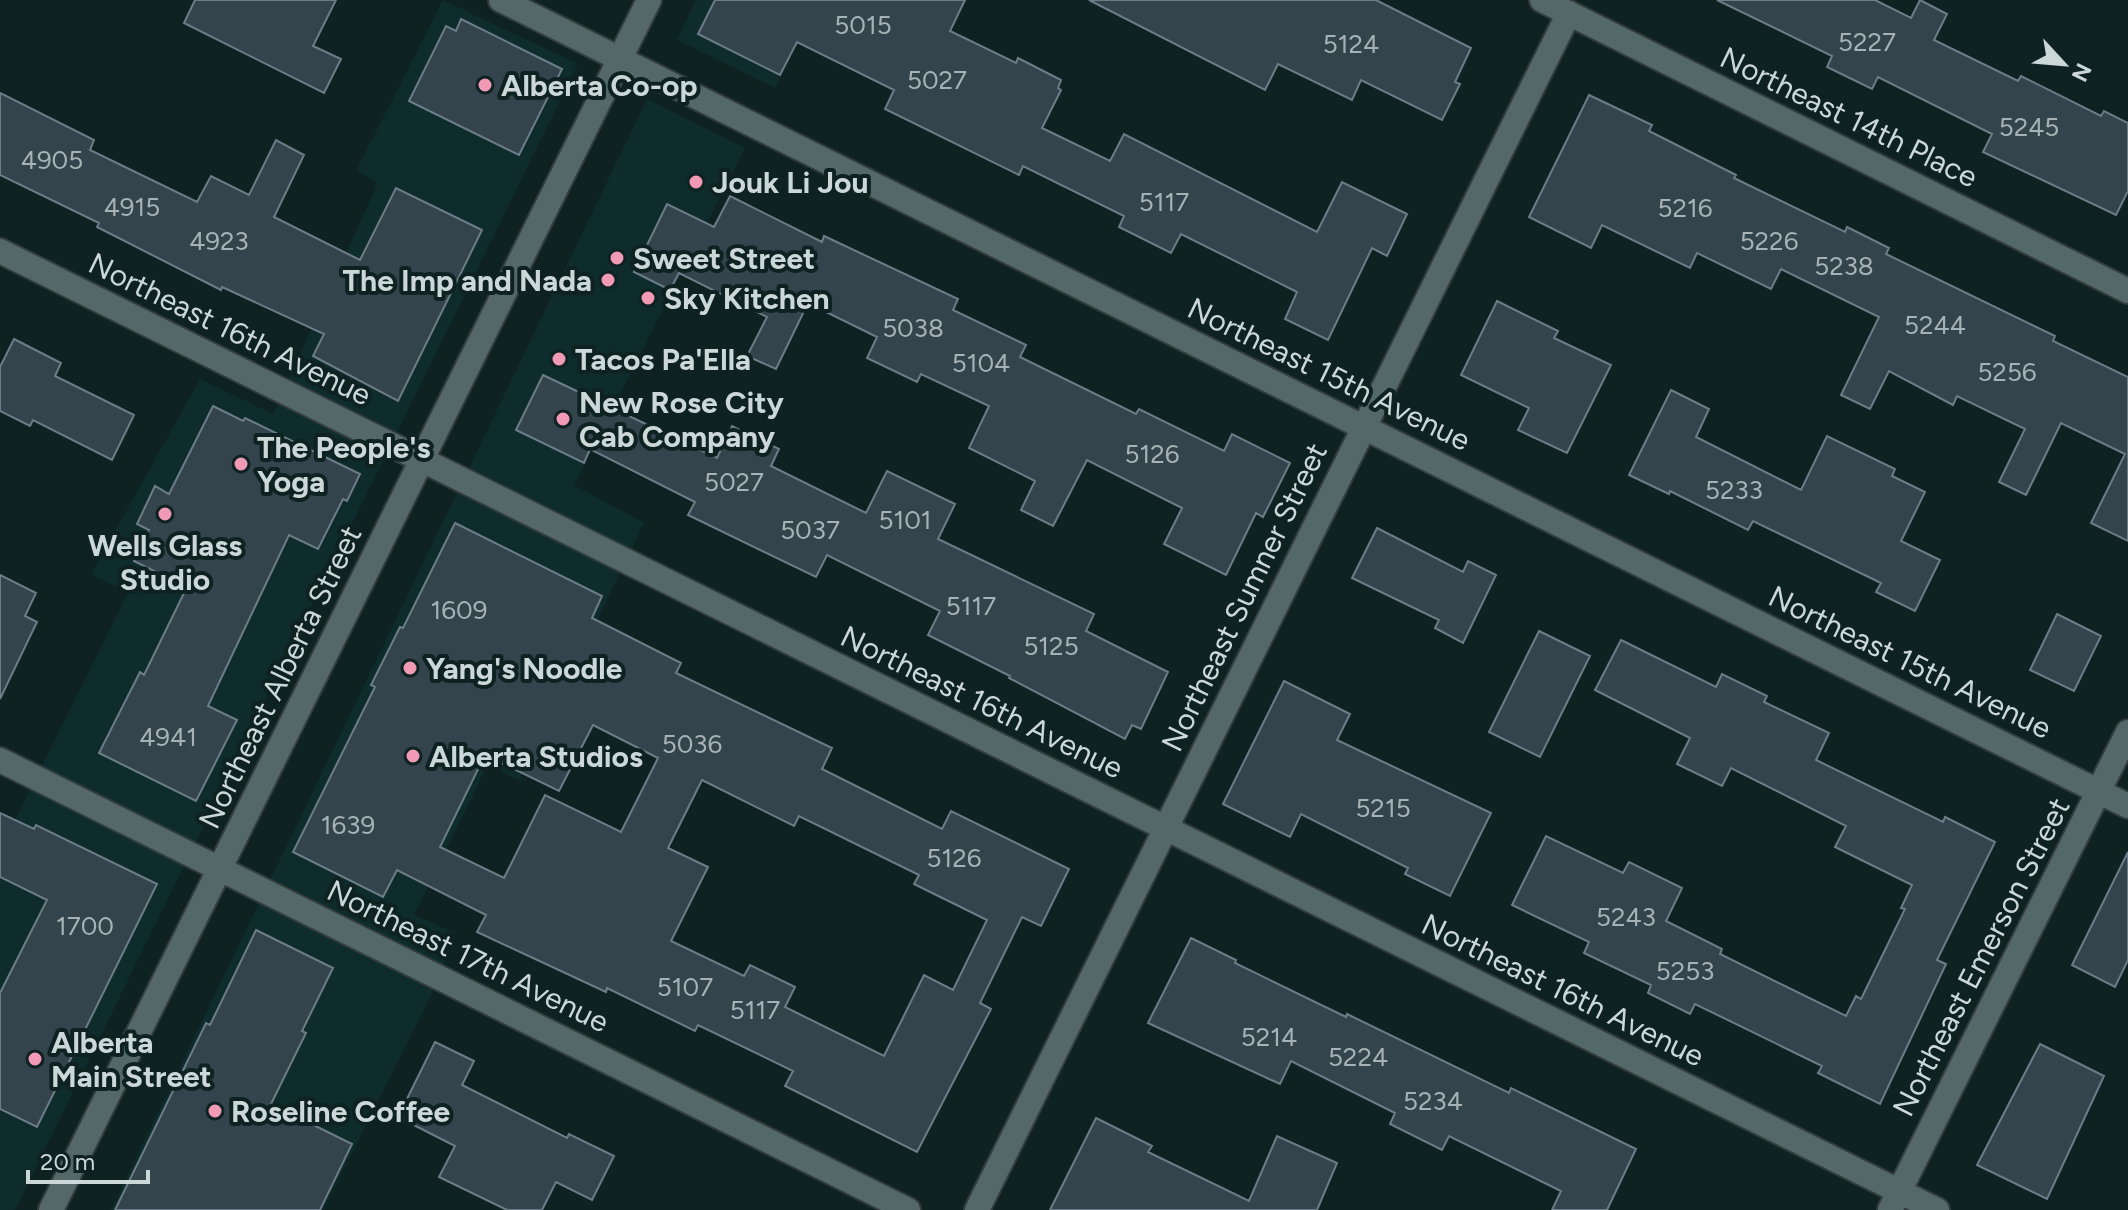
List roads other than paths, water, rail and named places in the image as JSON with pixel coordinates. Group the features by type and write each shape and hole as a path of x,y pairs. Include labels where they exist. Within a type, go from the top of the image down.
{"street":[{"name":"Northeast 15th Avenue","path":"501,0 2128,806"},
{"name":"Northeast Alberta Street","path":"51,1210 649,0"},
{"name":"Northeast 14th Place","path":"1542,0 2128,291"},
{"name":"Northeast Sumner Street","path":"977,1210 1569,13"},
{"name":"Northeast 16th Avenue","path":"0,251 1165,829 1895,1201 1937,1210"},
{"name":"Northeast Emerson Street","path":"1895,1201 2128,732"},
{"name":"Northeast 17th Avenue","path":"0,760 908,1210"}],"place":[{"name":"Alberta Co-op","path":"485,85"},
{"name":"Jouk Li Jou","path":"696,182"},
{"name":"Sweet Street","path":"617,258"},
{"name":"The Imp and Nada","path":"608,280"},
{"name":"Sky Kitchen","path":"648,298"},
{"name":"Tacos Pa'Ella","path":"559,359"},
{"name":"New Rose City Cab Company","path":"563,419"},
{"name":"The People's Yoga","path":"241,464"},
{"name":"Wells Glass Studio","path":"165,514"},
{"name":"Yang's Noodle","path":"410,668"},
{"name":"Alberta Studios","path":"413,756"},
{"name":"Alberta Main Street","path":"35,1059"},
{"name":"Roseline Coffee","path":"215,1111"}]}
